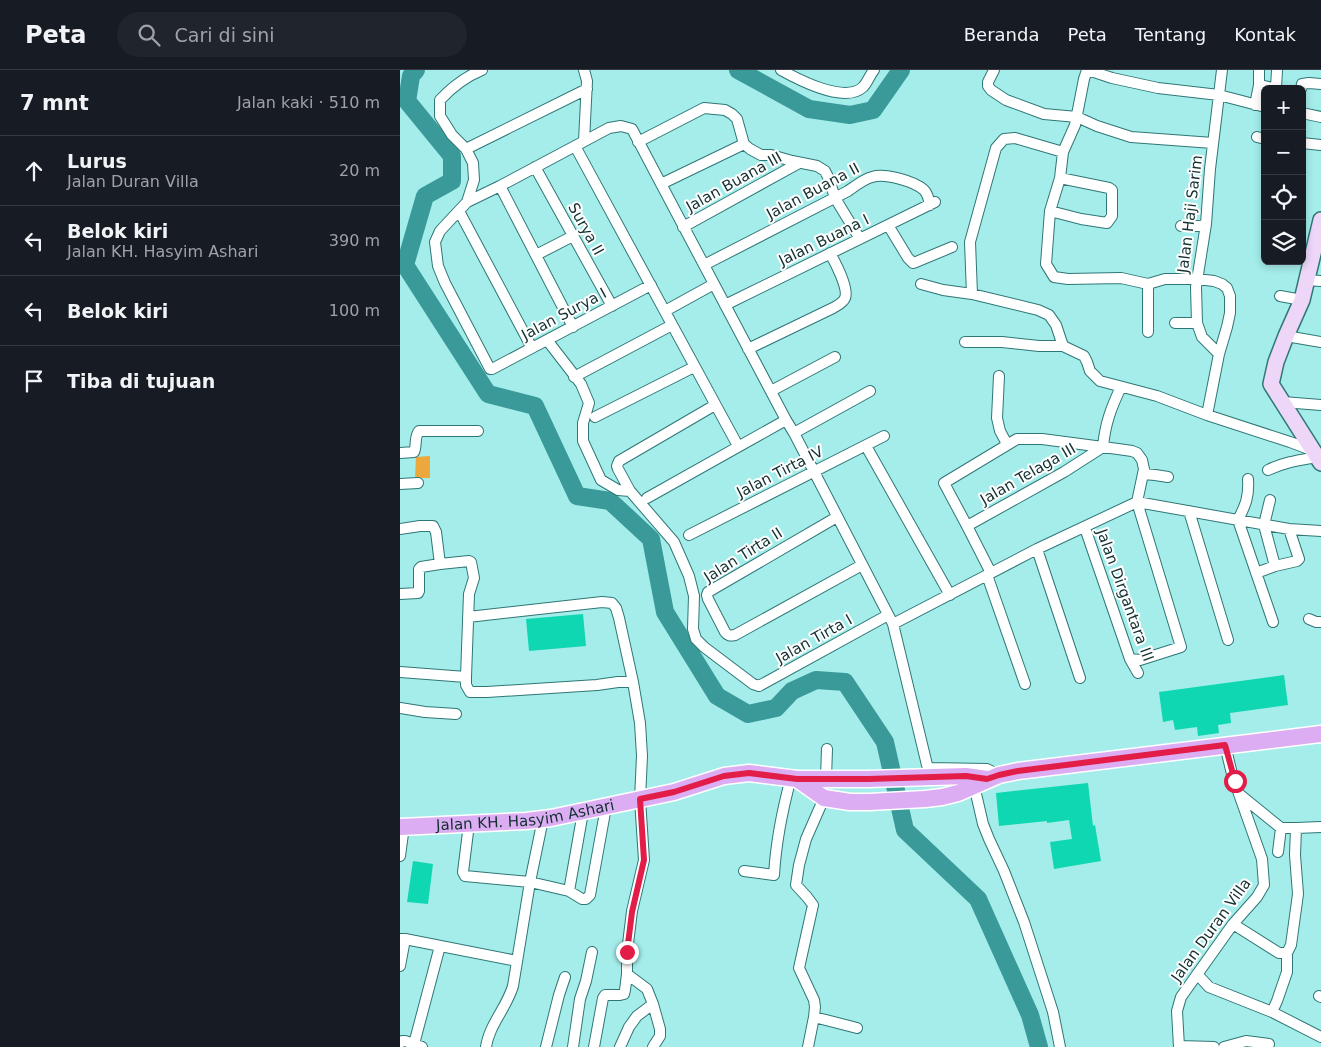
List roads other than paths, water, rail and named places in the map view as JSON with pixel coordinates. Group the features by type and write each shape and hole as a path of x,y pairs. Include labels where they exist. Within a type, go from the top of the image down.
{"main road":[{"name":"Jalan KH. Hasyim Ashari","path":"794,778 824,798 850,802 925,799 958,793 987,780 1018,771 1321,734"},
{"name":"Jalan KH. Hasyim Ashari","path":"402,826 543,819 674,792 724,776 749,773 794,778 868,779 966,776 987,780"}],"street":[{"path":"467,202 474,180 472,163 466,150 452,135 440,116 440,100 454,85 482,70"},
{"path":"584,70 587,89 580,143 650,285 738,446"},
{"path":"781,70 800,74 820,89 847,93 854,92 863,87 874,70"},
{"path":"994,70 988,82 991,90 1006,100 1044,114 1077,118 1131,138 1213,143"},
{"path":"1207,415 1219,354 1230,313 1230,296 1227,288 1214,281 1197,279 1165,279 1148,284 1121,278 1068,279 1054,277 1046,264 1050,211 1060,178 1063,152 1075,126 1084,79 1088,70 1112,78 1158,88 1219,95 1260,106 1260,70"},
{"name":"Jalan Haji Sarim","path":"1196,323 1196,287 1206,224 1222,70"},
{"path":"1277,70 1277,85"},
{"path":"1302,85 1304,83 1321,84"},
{"path":"466,150 587,89"},
{"path":"638,142 704,108 726,110 737,120 744,144 750,149 761,155 771,155 817,166 825,171 835,198 860,239"},
{"path":"1306,114 1321,117"},
{"path":"532,348 459,211 467,202 609,128 621,126 632,130 794,433 891,620 930,768 987,769 983,824 1024,922 1053,1012 1060,1047"},
{"path":"972,294 970,242 996,148 1004,140 1015,138 1063,152"},
{"path":"1306,143 1321,145"},
{"path":"660,184 744,144"},
{"name":"Jalan Buana III","path":"683,227 799,163"},
{"name":"Surya II","path":"535,167 612,306"},
{"name":"Jalan Buana II","path":"704,265 835,198 871,177 890,176 917,186 926,191 933,203"},
{"path":"1050,211 1065,216 1107,223 1112,216 1112,190 1060,178"},
{"path":"500,186 573,327"},
{"name":"Jalan Buana I","path":"725,305 933,203"},
{"name":"Jalan Surya I","path":"459,211 440,231 436,242 438,266 444,283 488,367 492,369 650,285"},
{"path":"1317,457 1271,384 1276,362 1286,336 1302,300 1314,281 1321,220"},
{"path":"1181,226 1200,226 1206,224"},
{"path":"888,225 913,263 952,247"},
{"path":"536,255 572,236"},
{"path":"748,349 842,302 846,291 830,253"},
{"path":"664,311 714,284"},
{"path":"921,284 1038,310 1049,315 1056,325 1063,346"},
{"path":"1148,284 1148,332"},
{"path":"1280,296 1302,300"},
{"path":"1175,323 1196,323 1202,338 1219,354"},
{"path":"574,377 672,325"},
{"path":"1286,336 1321,342"},
{"path":"547,340 581,384 589,403 583,423 583,441 601,480 618,490 630,491"},
{"path":"964,342 1002,342 1039,346 1063,346 1084,356 1090,371 1100,381 1157,396 1207,415 1290,442 1317,457"},
{"path":"771,391 835,357"},
{"path":"595,417 694,366"},
{"path":"999,376 997,418 1000,430 1007,444"},
{"path":"1103,447 1106,424 1121,387"},
{"path":"794,433 870,390"},
{"path":"1282,402 1321,405"},
{"path":"630,491 618,469 619,461 716,405"},
{"path":"647,498 786,420"},
{"path":"400,453 414,452 416,435 419,431 478,431"},
{"name":"Jalan Tirta IV","path":"689,535 884,436"},
{"path":"1025,684 989,574 967,526 944,483 1017,439 1042,439 1132,451 1137,453 1142,460 1143,474 1137,502 1181,647 1140,660 1130,659"},
{"path":"866,446 950,595"},
{"name":"Jalan Telaga III","path":"967,526 1064,472 1103,447"},
{"path":"1268,470 1289,462 1317,457"},
{"path":"1143,474 1168,477"},
{"path":"1248,479 1249,492 1238,520 1272,622"},
{"path":"400,484 418,484"},
{"name":"Jalan Tirta I","path":"630,491 674,542 689,576 694,596 693,629 696,639 752,684 759,686 891,620 950,595 1137,502"},
{"path":"1270,500 1264,525 1275,566"},
{"path":"1137,502 1289,529 1321,531"},
{"path":"1189,511 1228,640"},
{"name":"Jalan Tirta II","path":"837,517 708,592 708,599 725,632 727,635 735,635 862,564"},
{"path":"400,529 433,526 436,532 440,564"},
{"name":"Jalan Dirgantara III","path":"1085,528 1130,659 1138,673"},
{"path":"1256,573 1298,559 1289,529"},
{"path":"1038,550 1080,678"},
{"path":"400,594 418,592 420,589 419,569 421,566 471,562 474,578 469,594 466,677 467,689 470,692 633,682"},
{"path":"468,617 602,602 612,603 616,608 619,618 636,692 641,731 640,799 644,860 632,912 627,952 626,990 624,994 605,995 603,998 594,1047"},
{"path":"1309,619 1321,622"},
{"path":"400,672 466,677"},
{"path":"400,708 456,714"},
{"name":"Jalan Duran Villa","path":"1179,1046 1177,1011 1184,992 1233,924 1257,897 1264,886 1262,859 1232,774 1225,745"},
{"path":"826,778 827,749"},
{"path":"744,871 774,875 776,847 782,812 794,778"},
{"path":"1240,794 1280,828 1321,827"},
{"path":"808,1047 815,1007 814,1000 799,968 813,905 796,886 806,839 824,798"},
{"path":"468,824 463,874 465,876 530,882 569,891 582,899 586,899 590,895 606,807"},
{"path":"569,891 583,812"},
{"path":"486,1047 494,1025 514,986 530,882 543,819"},
{"path":"400,856 402,826"},
{"path":"1278,852 1280,828"},
{"path":"1272,1012 1287,972 1287,953 1298,894 1294,855 1296,828"},
{"path":"1233,924 1279,953 1287,953"},
{"path":"400,966 403,939 517,960"},
{"path":"400,1043 405,1041 418,1045 440,946"},
{"path":"573,1047 580,999 592,952"},
{"path":"627,974 647,989 653,1004 660,1029 660,1036 653,1047"},
{"path":"1197,974 1209,987 1272,1012 1321,1038"},
{"path":"546,1047 565,977"},
{"path":"620,1047 637,1016 653,1004"},
{"path":"814,1017 857,1028"},
{"path":"1224,1047 1246,1041 1269,1044"},
{"path":"1179,1046 1214,1047"}],"waterway":[{"path":"416,70 411,76 407,101 452,156 452,181 425,196 405,265 488,394 535,406 577,496 610,501 651,539 665,612 717,696 748,714 776,708 792,691 816,680 845,682 885,742 905,830 978,899 1030,1015 1039,1047"},
{"path":"738,70 809,109 850,115 873,110 901,70"}]}
